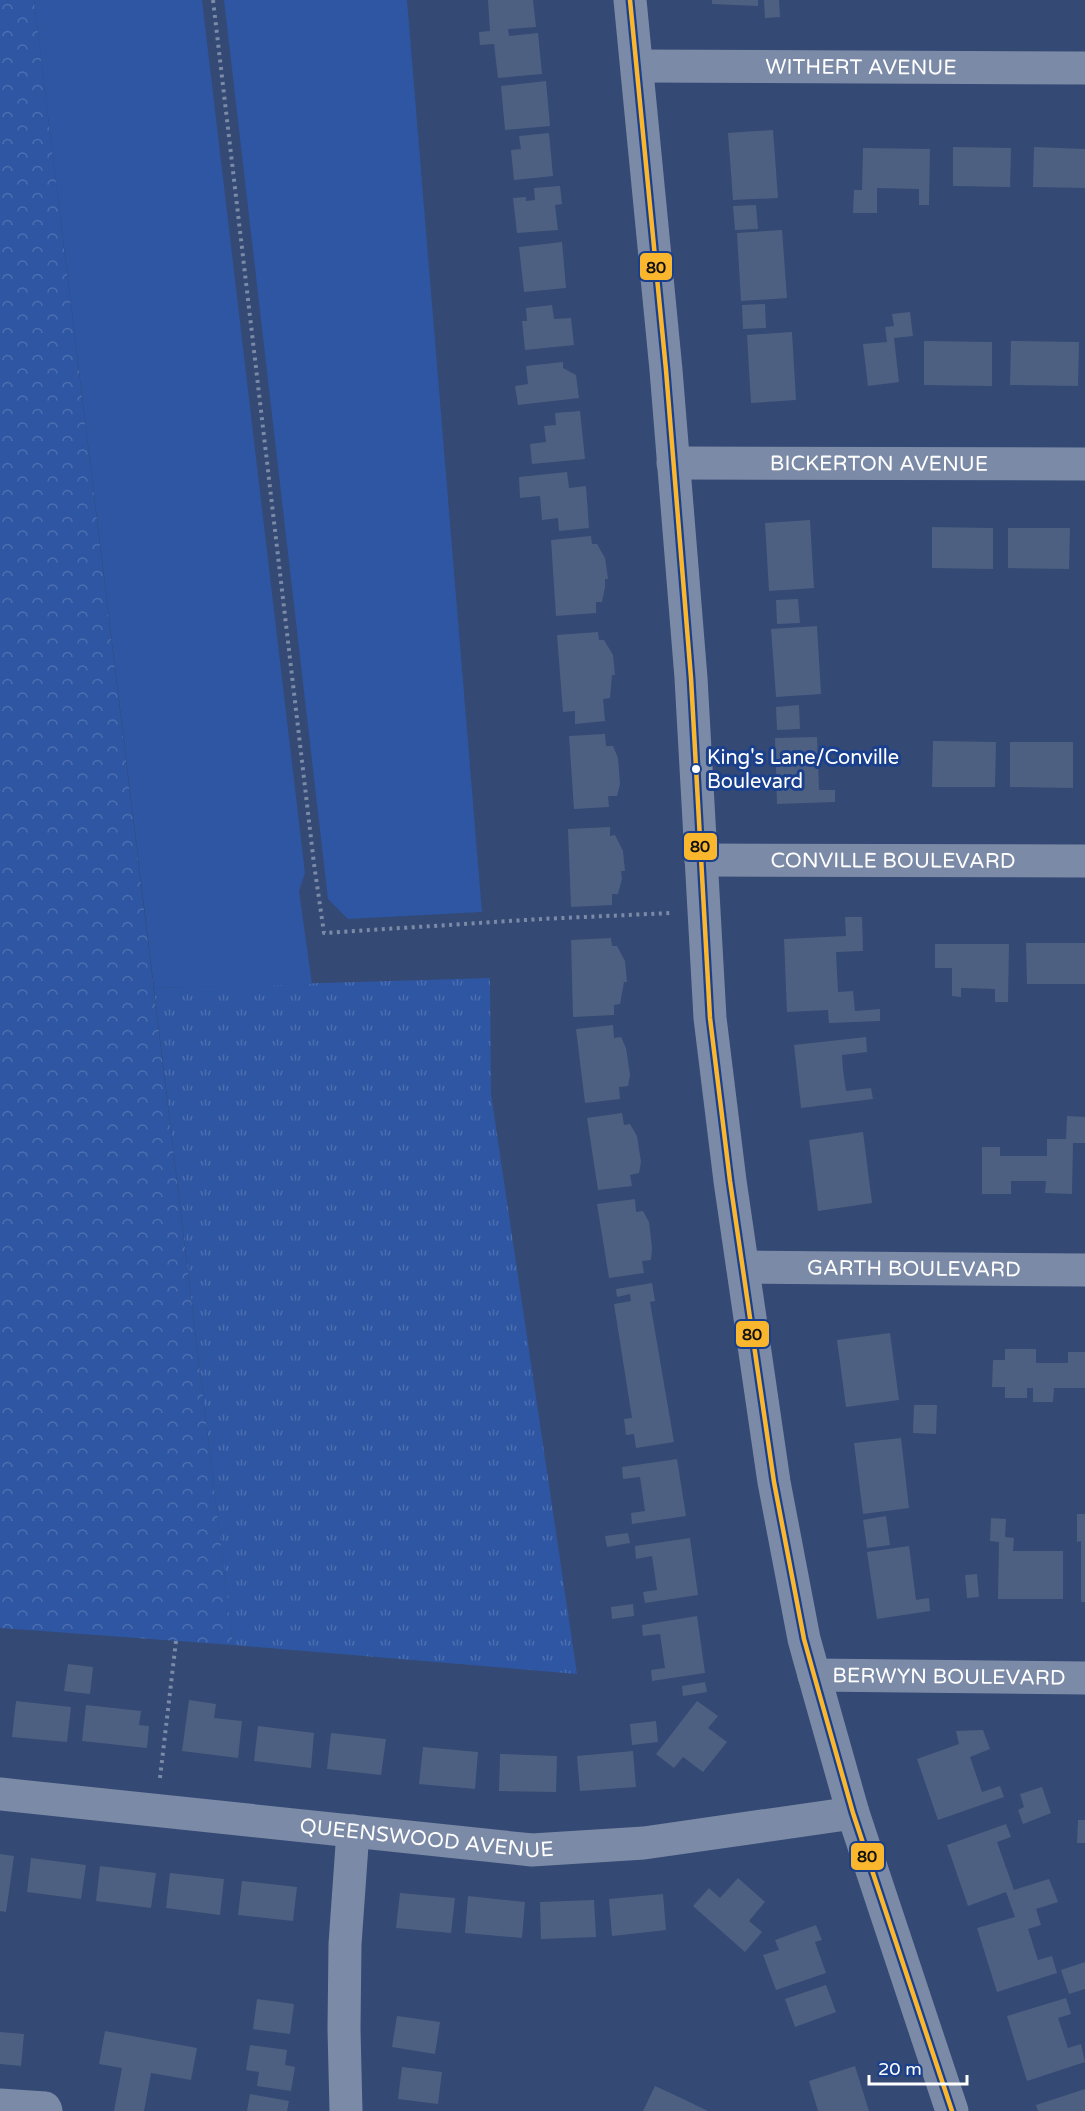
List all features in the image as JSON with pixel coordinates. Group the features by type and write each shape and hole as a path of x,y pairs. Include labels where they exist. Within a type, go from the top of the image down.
{"street":[{"path":"630,0 691,678 710,1018 774,1482 804,1639 853,1813 952,2111"},
{"name":"WITHERT AVENUE","path":"637,66 1085,68"},
{"name":"BICKERTON AVENUE","path":"673,463 1085,464"},
{"name":"CONVILLE BOULEVARD","path":"702,860 1085,861"},
{"name":"GARTH BOULEVARD","path":"743,1267 1085,1269"},
{"name":"BERWYN BOULEVARD","path":"814,1675 1085,1678"},
{"name":"QUEENSWOOD AVENUE","path":"0,1794 532,1850 645,1843 853,1813"},
{"path":"346,2111 345,1944 353,1831"},
{"path":"0,2105 45,2109"}],"path":[{"path":"213,0 324,933 541,919 704,913"},
{"path":"157,1810 176,1641"}],"green space":[{"path":"0,0 34,0 233,1645 0,1628"},
{"path":"34,0 202,0 305,873 299,891 312,984 154,988"},
{"path":"224,0 407,0 482,912 348,919 328,899"},
{"path":"490,978 491,1094 577,1674 233,1645 154,988"}],"building":[{"path":"488,0 533,0 536,27 508,29 509,36 538,33 542,74 498,78 494,44 480,45 479,32 490,31"},
{"path":"712,0 758,0 758,6 712,4"},
{"path":"764,0 779,0 780,17 765,18"},
{"path":"546,81 550,126 505,130 501,86"},
{"path":"773,130 778,198 733,200 728,133"},
{"path":"549,133 553,176 514,180 511,150 521,149 519,136"},
{"path":"953,147 1011,148 1010,187 953,186"},
{"path":"1034,147 1085,149 1085,188 1033,187"},
{"path":"863,148 930,149 929,205 919,205 919,189 877,188 877,213 853,213 854,190 862,190"},
{"path":"560,186 562,204 555,205 558,230 517,233 513,198 526,197 526,201 535,200 534,188"},
{"path":"756,205 758,229 735,230 733,206"},
{"path":"782,230 787,298 741,301 737,233"},
{"path":"562,242 566,288 524,292 519,247"},
{"path":"765,304 766,328 743,329 742,305"},
{"path":"552,305 554,319 571,318 574,345 525,350 522,321 527,321 526,308"},
{"path":"910,312 913,336 894,338 899,382 868,386 863,344 887,342 885,327 894,326 892,314"},
{"path":"792,332 796,400 751,403 747,335"},
{"path":"924,341 992,342 992,386 924,385"},
{"path":"1011,341 1079,342 1078,386 1010,385"},
{"path":"563,362 563,368 576,375 579,398 518,405 515,386 528,384 526,366"},
{"path":"580,411 585,459 532,464 530,444 546,442 544,426 556,425 555,413"},
{"path":"567,472 569,488 586,486 589,528 559,531 558,518 542,520 540,496 520,498 519,477"},
{"path":"810,520 814,588 769,591 765,523"},
{"path":"932,527 993,528 993,569 932,568"},
{"path":"1008,528 1070,528 1069,569 1008,568"},
{"path":"591,536 592,544 597,544 605,558 608,579 605,579 602,602 596,602 596,613 556,616 551,540"},
{"path":"798,599 800,623 777,624 776,600"},
{"path":"817,626 821,694 776,697 771,629"},
{"path":"598,632 599,640 604,640 613,655 615,675 612,675 610,698 603,699 605,721 575,724 575,711 563,712 557,635"},
{"path":"799,705 800,729 777,730 776,707"},
{"path":"605,734 606,746 613,746 618,758 620,784 617,796 608,796 609,807 574,809 569,736"},
{"path":"817,737 819,790 835,790 835,802 777,804 775,738"},
{"path":"933,741 996,742 995,787 932,787"},
{"path":"1010,742 1073,742 1073,788 1010,787"},
{"path":"610,827 610,836 615,835 623,851 625,871 621,871 622,879 618,894 612,894 612,905 571,907 568,829"},
{"path":"845,917 862,917 863,951 836,952 838,992 853,991 855,1011 880,1009 880,1021 829,1023 828,1010 787,1012 784,939 846,936"},
{"path":"611,938 612,946 617,946 625,961 627,982 624,982 620,1004 614,1005 614,1015 573,1017 571,940"},
{"path":"1026,943 1085,943 1085,984 1027,984"},
{"path":"935,944 1009,944 1008,1002 995,1002 995,989 961,988 961,997 952,996 952,968 935,968"},
{"path":"613,1025 614,1038 621,1037 626,1048 630,1075 628,1086 619,1087 620,1099 585,1103 576,1029"},
{"path":"866,1037 867,1052 842,1055 843,1070 846,1091 871,1088 873,1099 801,1108 794,1045"},
{"path":"622,1113 624,1125 630,1124 637,1136 641,1162 639,1173 630,1175 632,1186 598,1190 587,1118"},
{"path":"1067,1116 1085,1117 1085,1143 1073,1143 1072,1194 1045,1193 1046,1181 1011,1181 1011,1194 982,1194 982,1147 1000,1147 1000,1156 1047,1156 1047,1139 1066,1139"},
{"path":"863,1132 872,1203 818,1211 809,1140"},
{"path":"635,1199 636,1212 643,1211 649,1222 651,1260 642,1261 644,1273 609,1278 597,1204"},
{"path":"652,1283 655,1301 650,1302 674,1442 636,1448 634,1434 626,1435 624,1419 632,1418 614,1304 631,1301 630,1294 617,1297 616,1289"},
{"path":"890,1333 899,1400 846,1407 837,1340"},
{"path":"1005,1349 1036,1349 1036,1363 1068,1363 1068,1352 1085,1352 1085,1388 1054,1388 1053,1402 1033,1402 1033,1388 1027,1388 1027,1398 1005,1398 1005,1387 992,1387 993,1360 1005,1360"},
{"path":"914,1405 937,1405 936,1434 913,1433"},
{"path":"901,1438 909,1508 863,1514 854,1443"},
{"path":"677,1459 686,1516 632,1524 631,1513 645,1511 640,1477 623,1479 622,1467"},
{"path":"1077,1514 1085,1514 1085,1602 1081,1602 1081,1541 1077,1542"},
{"path":"886,1516 890,1545 867,1548 863,1520"},
{"path":"991,1518 1006,1519 1005,1537 1014,1538 1013,1551 1063,1551 1063,1599 998,1599 999,1542 990,1541"},
{"path":"628,1533 630,1543 607,1547 605,1536"},
{"path":"690,1538 698,1595 645,1603 643,1592 657,1590 652,1556 636,1559 635,1546"},
{"path":"909,1546 916,1600 929,1598 930,1611 877,1619 867,1552"},
{"path":"977,1574 979,1597 967,1598 965,1575"},
{"path":"633,1604 634,1616 612,1619 611,1607"},
{"path":"697,1616 705,1673 652,1681 651,1670 665,1668 660,1634 643,1636 642,1625"},
{"path":"68,1664 93,1667 90,1694 64,1691"},
{"path":"705,1682 707,1692 683,1696 682,1686"},
{"path":"189,1700 216,1704 214,1718 242,1721 238,1758 182,1751"},
{"path":"16,1701 71,1707 67,1742 12,1737"},
{"path":"697,1701 718,1716 708,1728 727,1742 703,1772 683,1757 674,1768 656,1754"},
{"path":"86,1705 141,1711 139,1725 149,1726 147,1748 82,1741"},
{"path":"656,1721 658,1742 632,1745 630,1724"},
{"path":"258,1726 314,1733 311,1768 254,1761"},
{"path":"983,1730 990,1749 970,1757 982,1792 1000,1786 1004,1797 938,1820 917,1759 959,1744 956,1731"},
{"path":"331,1733 386,1739 381,1775 327,1769"},
{"path":"423,1747 478,1752 475,1789 419,1784"},
{"path":"633,1751 636,1787 580,1791 577,1756"},
{"path":"500,1754 557,1756 556,1792 499,1791"},
{"path":"1042,1787 1051,1813 1023,1824 1018,1810 1024,1807 1020,1794"},
{"path":"1078,1820 1085,1820 1085,1843 1077,1843"},
{"path":"1006,1824 1011,1837 997,1842 1014,1890 1049,1879 1058,1902 1036,1909 1041,1925 1028,1929 1038,1960 1052,1956 1057,1973 997,1992 977,1928 1015,1917 1006,1892 968,1906 947,1845"},
{"path":"0,1854 14,1856 6,1912 0,1911"},
{"path":"31,1858 86,1865 81,1899 27,1892"},
{"path":"100,1866 156,1873 151,1908 96,1901"},
{"path":"170,1873 224,1879 220,1915 166,1908"},
{"path":"738,1878 765,1902 749,1921 762,1932 745,1952 693,1906 709,1888 720,1898"},
{"path":"242,1881 297,1887 293,1921 238,1915"},
{"path":"400,1893 455,1898 451,1933 396,1928"},
{"path":"663,1894 666,1930 612,1936 609,1899"},
{"path":"468,1896 525,1902 522,1938 465,1933"},
{"path":"594,1900 596,1937 541,1939 540,1902"},
{"path":"816,1925 822,1940 815,1942 826,1973 776,1990 763,1955 779,1950 775,1940"},
{"path":"1085,1962 1085,1989 1069,1994 1061,1970"},
{"path":"826,1985 836,2012 795,2027 785,1999"},
{"path":"1066,1998 1071,2014 1058,2018 1068,2048 1081,2044 1085,2062 1027,2081 1007,2016"},
{"path":"257,1999 294,2004 290,2034 253,2029"},
{"path":"397,2016 440,2022 435,2054 392,2047"},
{"path":"105,2031 197,2048 191,2080 151,2073 144,2111 114,2111 122,2068 99,2064"},
{"path":"0,2032 24,2034 21,2066 0,2064"},
{"path":"250,2045 287,2050 285,2065 295,2067 291,2091 257,2086 259,2072 246,2070"},
{"path":"855,2066 869,2111 818,2111 809,2081"},
{"path":"402,2067 442,2072 438,2104 398,2099"},
{"path":"655,2086 681,2098 708,2111 643,2111"},
{"path":"1085,2089 1085,2111 1038,2111 1036,2105"},
{"path":"250,2094 289,2101 287,2111 247,2111"}],"transit line":[{"name":"80","path":"630,0 666,370 691,678 710,1018 730,1181 774,1482 804,1639 853,1813 952,2111"}],"place":[{"name":"King's Lane/Conville Boulevard","path":"696,769"}]}
